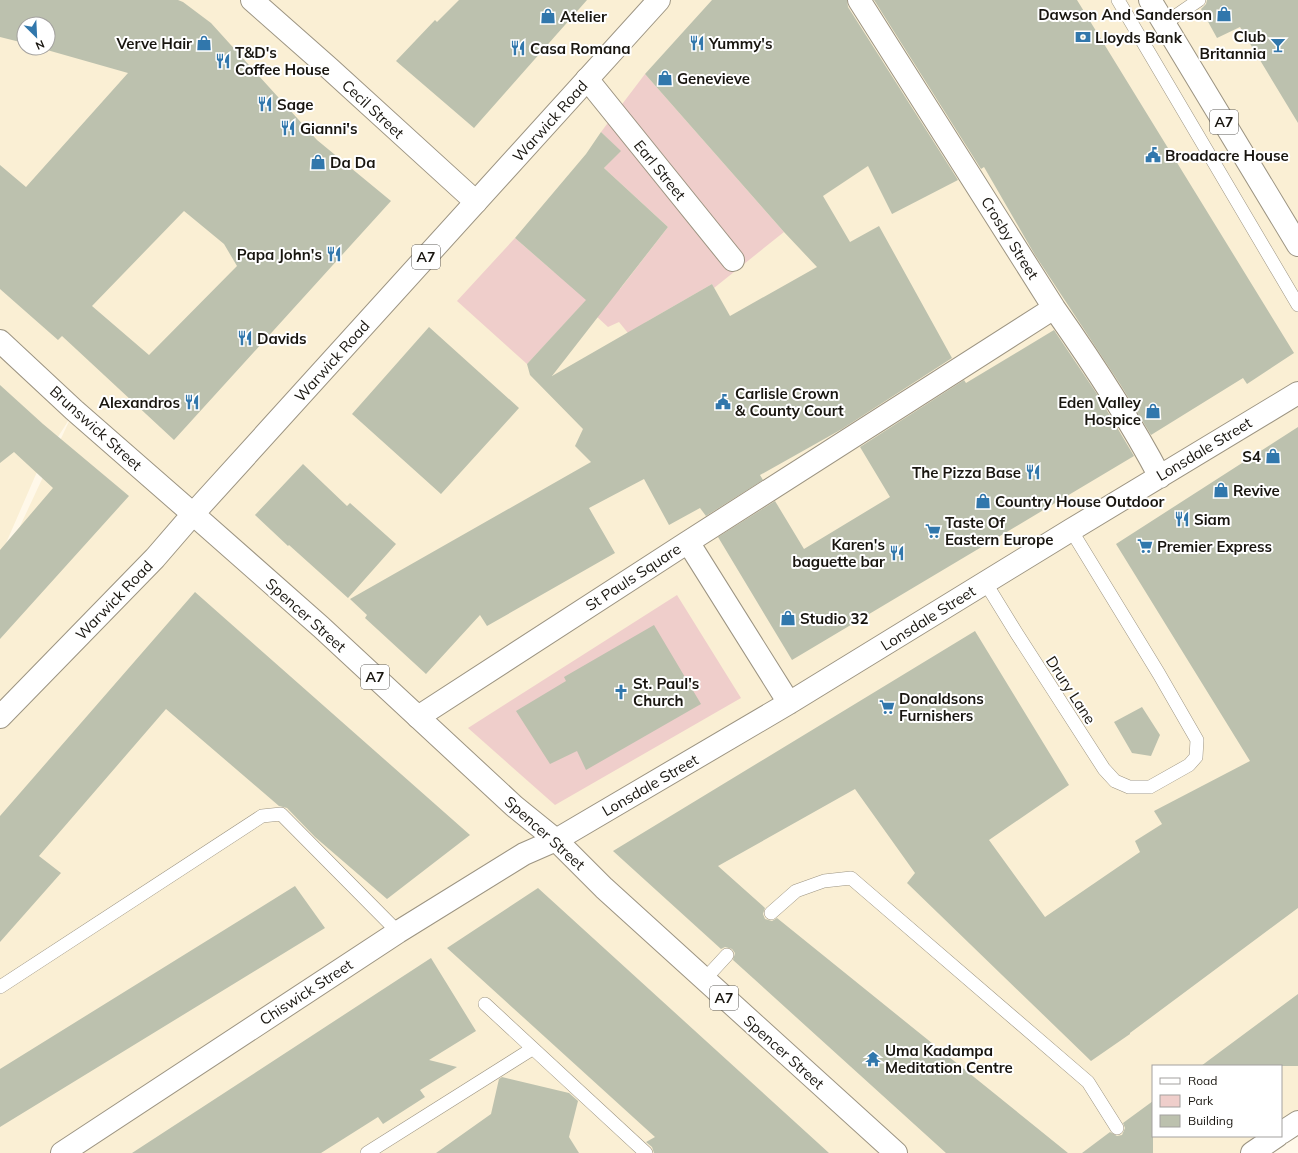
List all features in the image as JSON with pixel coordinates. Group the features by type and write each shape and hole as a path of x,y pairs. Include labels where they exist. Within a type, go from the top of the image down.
{"street":[{"name":"Cecil Street","path":"252,0 330,68 476,202"},
{"name":"Warwick Road","path":"0,717 155,558 193,514 659,0"},
{"name":"Crosby Street","path":"859,0 1054,308 1088,358 1160,476"},
{"name":"A7","path":"1150,0 1298,245"},
{"name":"Earl Street","path":"588,79 733,260"},
{"path":"688,542 1054,308"},
{"name":"Brunswick Street","path":"0,340 74,410 193,514"},
{"name":"Lonsdale Street","path":"556,840 789,703 985,582 1298,393"},
{"name":"Spencer Street","path":"193,514 321,627 514,806 556,840 604,888 896,1153"},
{"name":"St Pauls Square","path":"418,717 688,542 789,703"},
{"name":"Chiswick Street","path":"62,1153 398,932 524,854 556,840"},
{"path":"1282,1132 1298,1122"},
{"path":"1252,1153 1276,1137"}],"lane":[{"path":"1118,0 1298,305"},
{"path":"1164,24 1199,0"},
{"name":"Drury Lane","path":"985,582 1016,634 1104,769 1115,781 1128,787 1150,787 1189,765 1196,757 1197,740 1152,662 1071,530"},
{"path":"0,987 262,816 281,814 398,932"},
{"path":"771,913 796,891 824,881 851,878 1088,1082 1117,1128"},
{"path":"704,980 727,955"},
{"path":"485,1004 646,1153"},
{"path":"367,1153 532,1049"}],"shaded area":[{"path":"0,0 1298,0 1298,1124 1282,1135 1282,1065 1152,1065 1152,1137 1279,1137 1255,1153 0,1153 0,569 72,415 40,465 0,557"}],"green space":[{"path":"645,74 784,232 714,288 712,284 646,322 632,338 619,322 608,327 583,304 527,364 457,301 515,238 554,272 577,249 620,289 668,227 604,168 620,151 601,132"},
{"path":"677,595 741,698 555,805 468,728"}],"building":[{"path":"0,0 178,0 183,2 211,23 317,140 391,201 174,440 62,336 58,340 0,289 0,165 26,187 128,73 56,53 56,16 16,16 16,41 0,37","holes":["184,211 224,244 237,266 149,355 92,306"]},
{"path":"459,0 587,0 474,128 396,61 435,20 437,22"},
{"path":"712,0 847,0 848,7 958,180 892,214 868,166 823,196 850,242 879,226 952,358 842,429 760,475 763,480 706,516 700,508 669,525 644,479 589,508 615,553 487,626 480,615 426,674 365,618 367,615 350,599 591,462 575,446 583,429 530,375 527,364 586,300 515,238 586,154 601,132 621,151 604,168 668,227 552,376 712,284 730,316 817,267 784,232 645,74"},
{"path":"874,0 1077,0 1294,353 1247,384 1243,378 1151,435 1120,384 1035,255 984,167 981,169"},
{"path":"1207,0 1298,0 1298,123 1240,27 1217,38 1201,9 1206,4"},
{"path":"429,327 519,408 441,494 352,414"},
{"path":"1054,330 1099,397 1134,456 792,660 718,537 775,501 804,549 890,497 860,447 964,380 966,383"},
{"path":"0,385 43,424 129,496 0,639 0,550 53,488 14,452 0,463"},
{"path":"1298,427 1298,908 1130,1034 1091,1061 907,883 915,873 855,789 718,866 765,908 763,914 765,919 772,921 777,918 1068,1153 946,1153 733,960 735,953 732,949 725,947 721,949 613,851 975,631 1069,785 989,840 1045,917 1140,852 1135,841 1162,824 1154,811 1250,761 1116,544"},
{"path":"303,464 347,506 350,503 396,544 348,598 255,515"},
{"path":"195,592 470,835 387,899 315,837 287,808 279,806 166,709 39,856 61,873 0,942 0,816"},
{"name":"St. Paul's Church","path":"654,625 701,704 586,770 577,751 550,764 516,711 566,681 564,677"},
{"path":"1142,707 1160,735 1151,756 1132,753 1114,722"},
{"path":"295,886 325,928 0,1127 0,1069"},
{"path":"538,888 829,1153 654,1153 652,1147 646,1142 655,1137 447,948"},
{"path":"431,958 476,1031 429,1060 457,1067 420,1090 425,1097 383,1124 378,1117 321,1153 132,1153"},
{"path":"1298,994 1298,1066 1202,1065"},
{"path":"502,1077 569,1093 578,1101 569,1137 579,1153 436,1153 491,1114 499,1079"},
{"path":"1152,1102 1153,1153 1082,1153 1110,1132 1117,1136 1122,1135 1125,1128 1123,1123"}],"place":[{"name":"Dawson And Sanderson","path":"1224,14"},
{"name":"Atelier","path":"548,16"},
{"name":"Lloyds Bank","path":"1083,37"},
{"name":"Verve Hair","path":"204,43"},
{"name":"Yummy's","path":"697,43"},
{"name":"Club Britannia","path":"1278,45"},
{"name":"Casa Romana","path":"518,48"},
{"name":"T&D's Coffee House","path":"223,61"},
{"name":"Genevieve","path":"665,78"},
{"name":"Sage","path":"265,104"},
{"name":"Gianni's","path":"288,128"},
{"name":"Broadacre House","path":"1153,155"},
{"name":"Da Da","path":"318,162"},
{"name":"Papa John's","path":"334,254"},
{"name":"Davids","path":"245,338"},
{"name":"Alexandros","path":"192,402"},
{"name":"Carlisle Crown & County Court","path":"723,402"},
{"name":"Eden Valley Hospice","path":"1153,411"},
{"name":"S4","path":"1273,456"},
{"name":"The Pizza Base","path":"1033,472"},
{"name":"Revive","path":"1221,490"},
{"name":"Country House Outdoor","path":"983,501"},
{"name":"Siam","path":"1182,519"},
{"name":"Taste Of Eastern Europe","path":"933,531"},
{"name":"Premier Express","path":"1145,546"},
{"name":"Karen's baguette bar","path":"897,553"},
{"name":"Studio 32","path":"788,618"},
{"name":"St. Paul's Church","path":"621,692"},
{"name":"Donaldsons Furnishers","path":"887,707"},
{"name":"Uma Kadampa Meditation Centre","path":"873,1059"}]}
